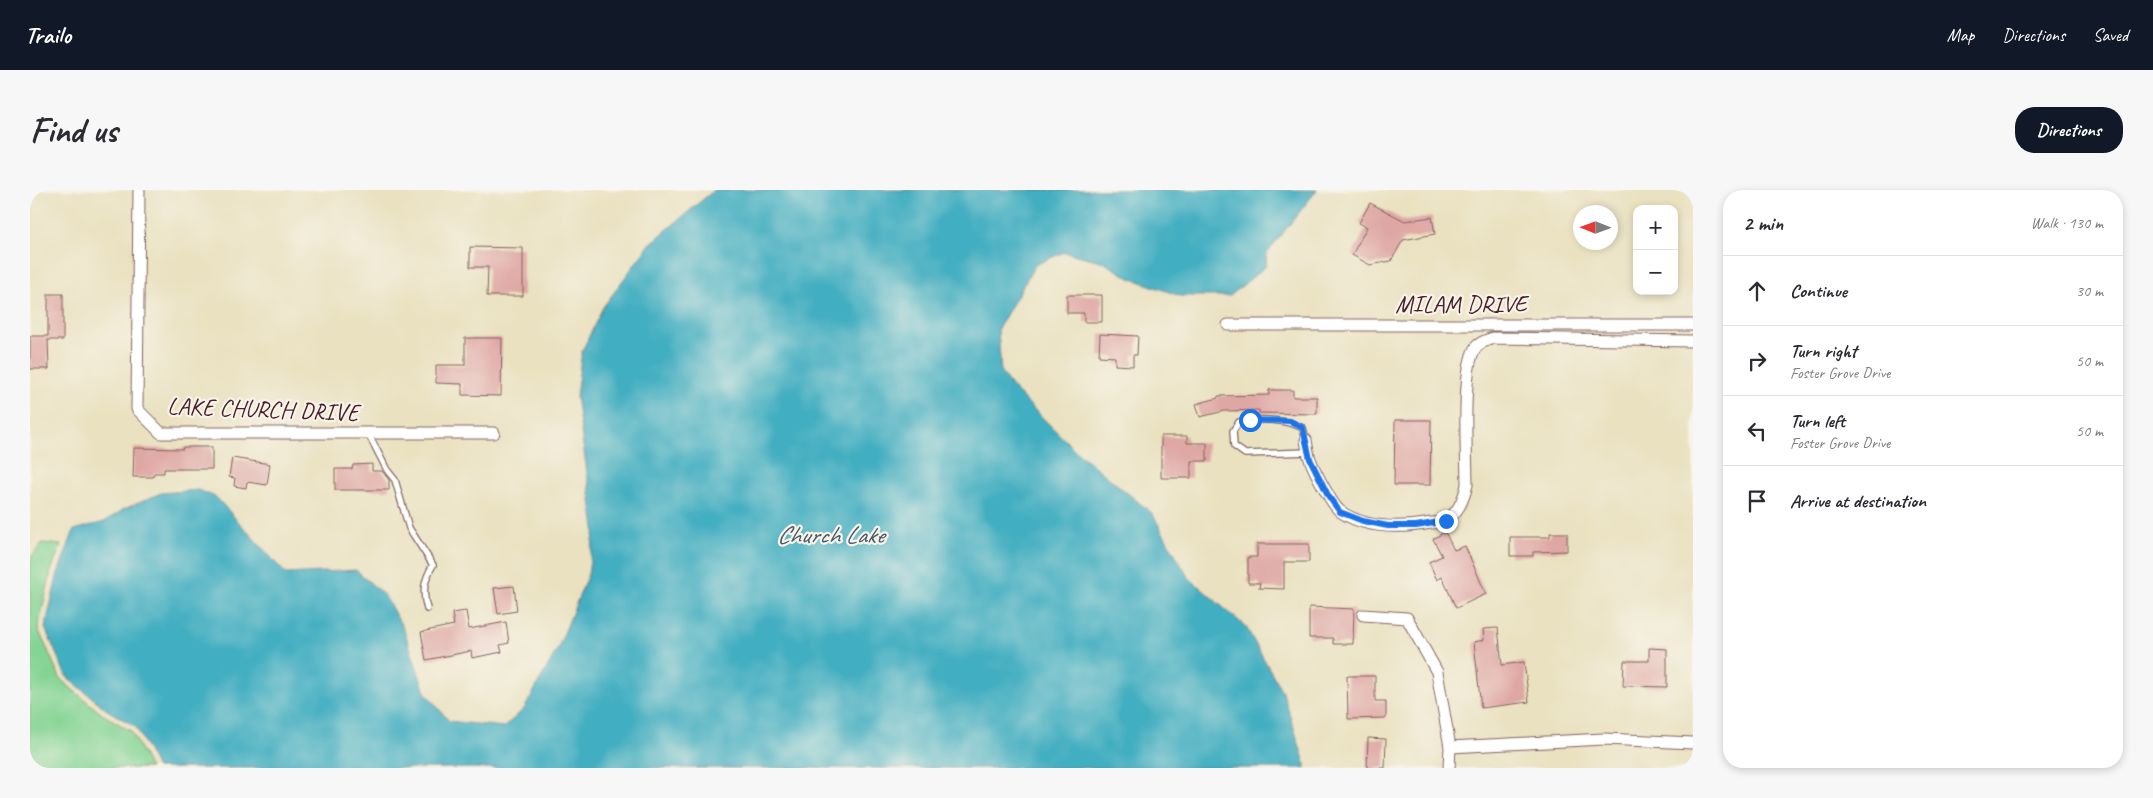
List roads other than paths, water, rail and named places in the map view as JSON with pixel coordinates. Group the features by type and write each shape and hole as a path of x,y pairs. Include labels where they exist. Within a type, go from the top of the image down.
{"street":[{"name":"LAKE CHURCH DRIVE","path":"139,190 137,409 161,432 494,434"},
{"name":"MILAM DRIVE","path":"1228,326 1693,325"},
{"path":"1306,440 1310,459 1329,497 1340,512 1363,521 1388,526 1416,526 1446,521 1458,510 1464,498 1467,485 1467,386 1470,364 1475,348 1484,341 1493,338 1693,341"},
{"path":"1362,615 1407,618 1437,672 1450,747 1449,768"},
{"path":"1450,747 1604,739 1693,743"}],"lane":[{"path":"1306,440 1303,428 1290,421 1250,420 1239,422 1233,431 1234,446 1245,454 1308,452"},
{"path":"368,433 387,470 395,480 409,528 433,565 424,586 423,595 427,609"}],"water":[{"name":"Church Lake","path":"714,190 1317,190 1267,253 1266,266 1230,296 1180,296 1130,278 1101,261 1064,252 1035,265 998,329 1001,372 1012,387 1077,452 1152,513 1188,577 1246,627 1283,693 1305,768 157,768 136,727 107,710 66,676 45,628 58,573 74,530 104,522 124,509 161,493 198,490 216,497 286,574 356,570 385,596 404,630 425,692 449,721 504,727 524,709 558,648 588,574 595,528 576,396 582,351 603,307 649,245"}]}
